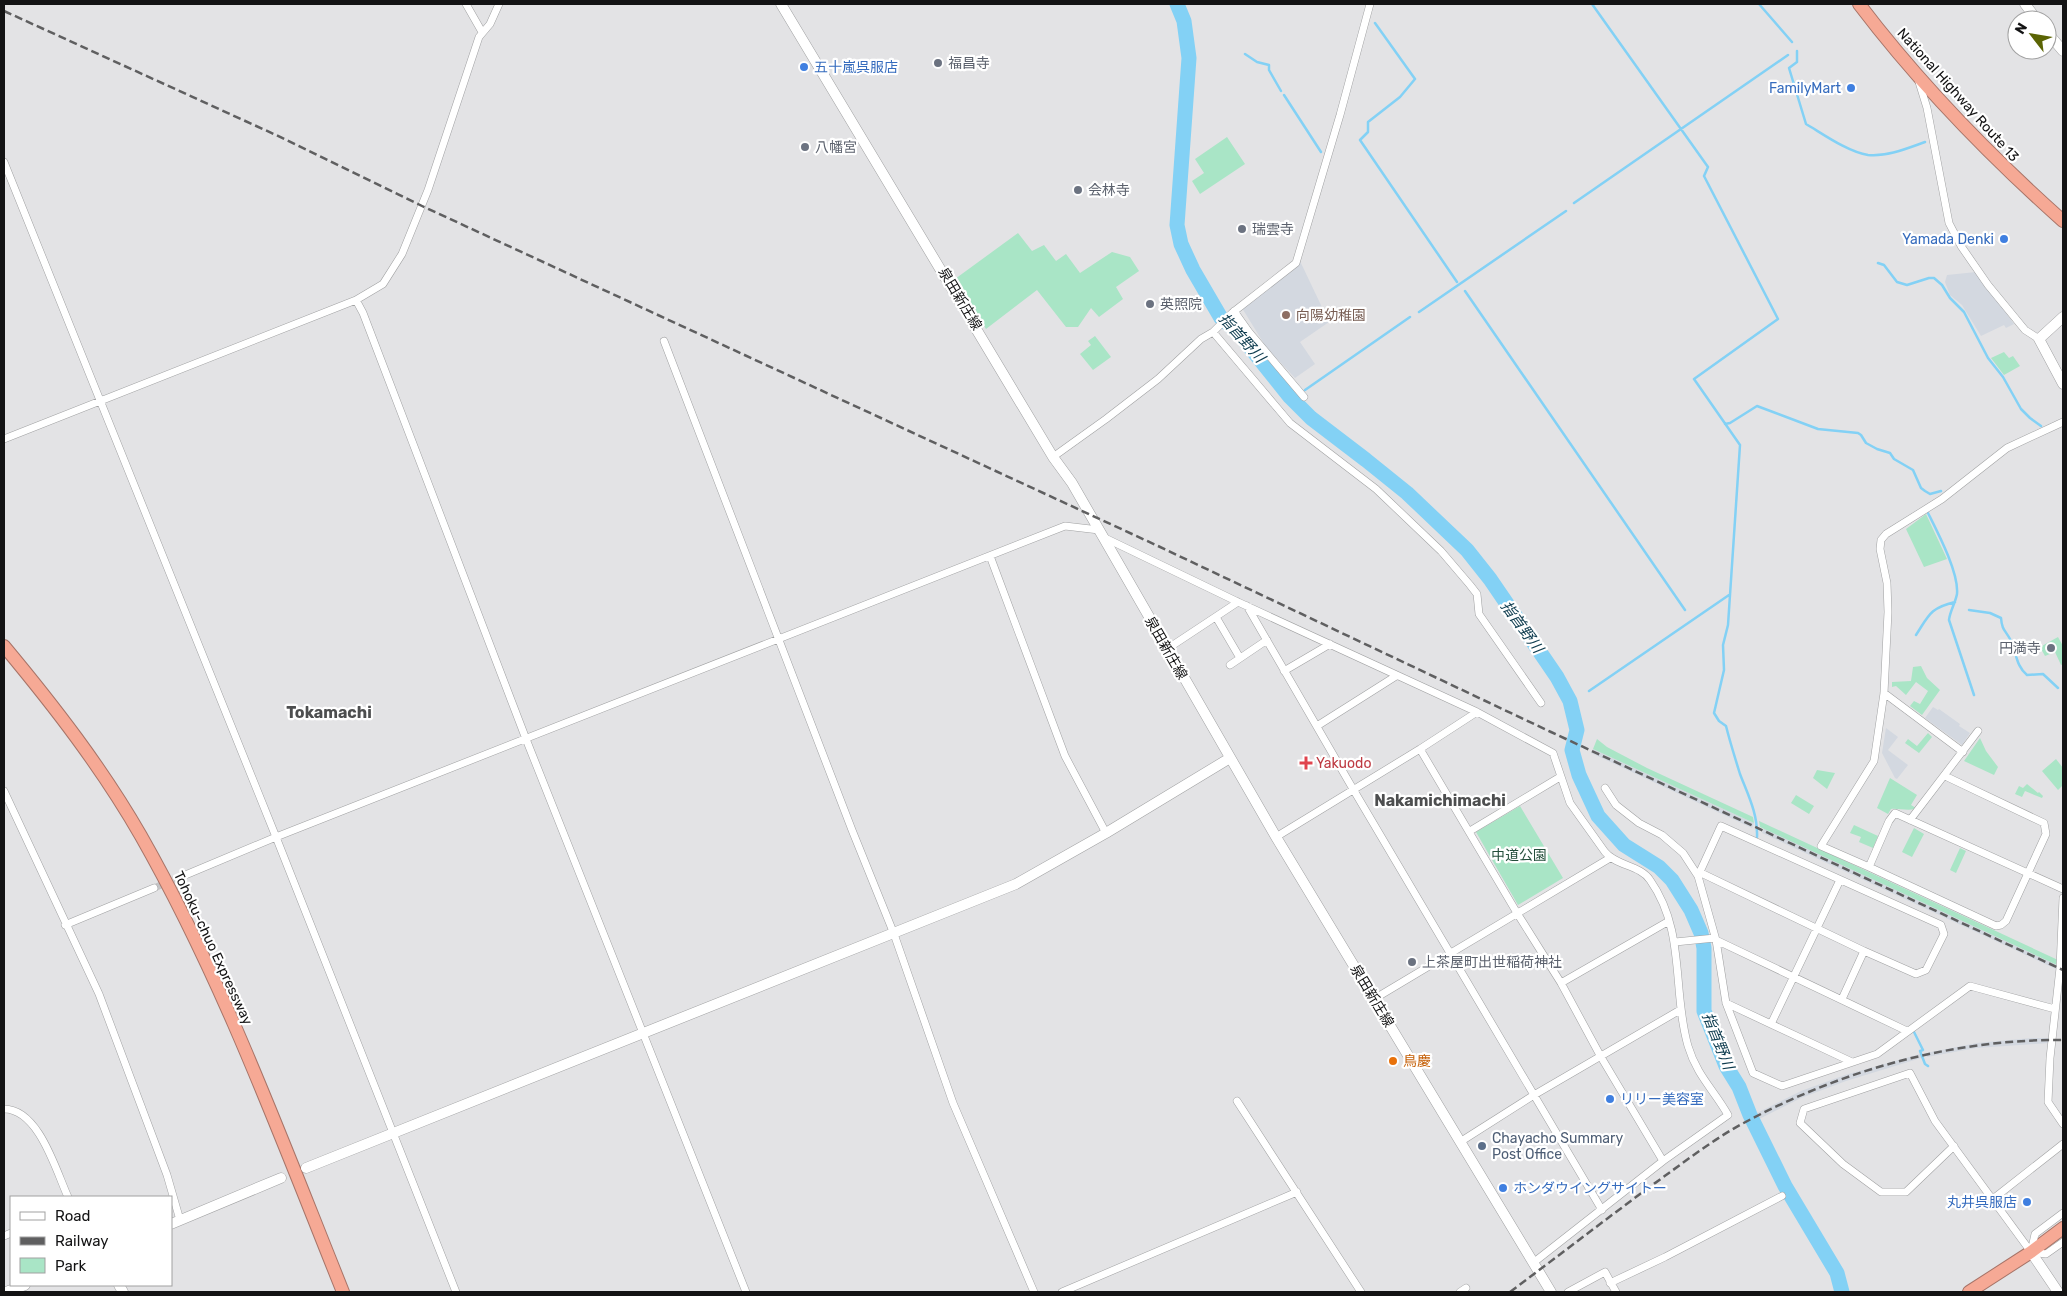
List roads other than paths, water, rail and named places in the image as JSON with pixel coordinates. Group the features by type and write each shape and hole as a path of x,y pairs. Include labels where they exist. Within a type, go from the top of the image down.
{"highway":[{"name":"National Highway Route 13","path":"1859,4 1917,74 2005,169 2063,221"},
{"name":"Tohoku-chuo Expressway","path":"4,646 76,737 100,772 140,834 174,896 214,980 255,1076 342,1292"},
{"path":"1970,1292 2031,1252 2063,1228"}],"main road":[{"name":"泉田新庄線","path":"781,4 1053,457 1072,483 1276,837 1550,1292"},
{"path":"2063,317 2039,339 2063,384"},
{"path":"306,1168 1016,884 1106,833 1230,758"},
{"path":"176,1222 281,1178"},
{"path":"2031,1252 2058,1292"},
{"path":"6,1292 22,1286"}],"street":[{"path":"466,4 482,32"},
{"path":"4,439 356,300 383,284 402,254 428,190 478,37 490,24 499,4"},
{"path":"1053,457 1136,396 1201,339 1213,332 1233,312 1296,263 1340,115 1370,4"},
{"path":"1917,74 1927,108 1949,223 1961,246 1988,285 2025,330 2039,339"},
{"path":"4,162 276,837 456,1292"},
{"path":"356,300 367,322 526,739 746,1292"},
{"path":"1233,312 1304,397"},
{"path":"1213,332 1290,423 1376,489 1409,519 1459,571 1477,594 1479,614 1541,703"},
{"path":"664,342 894,934 953,1103 1034,1292"},
{"path":"1945,776 2044,823 2046,834 2006,921 2001,925 1996,926 1821,846 1874,762 1884,693 1888,612 1887,583 1880,549 1881,540 1886,534 1942,499 2007,448 2063,422"},
{"path":"183,876 276,837 1065,526 1101,533 1238,602 1477,712 1553,753 1560,777 1575,812 1610,858 1650,878 1664,906 1675,942 1680,1010 1688,1047 1696,1068 1728,1115 1663,1161 1533,1263"},
{"path":"990,556 1065,756 1106,833"},
{"path":"1167,649 1238,602"},
{"path":"1247,606 1602,1210"},
{"path":"1216,617 1240,658"},
{"path":"1230,665 1266,640"},
{"path":"1284,671 1330,644"},
{"path":"1317,726 1396,676"},
{"path":"1884,693 1963,752"},
{"path":"1276,837 1477,712"},
{"path":"1910,820 1978,731"},
{"path":"1420,749 1517,913 1561,983 1601,1057 1663,1161"},
{"path":"1470,831 1560,777"},
{"path":"1605,788 1616,805 1639,824 1662,835 1683,853 1699,874 1715,939 1726,1003 1754,1073 1782,1086 1877,1054 1970,986 2055,1009"},
{"path":"4,791 65,925 99,994 167,1174 171,1196"},
{"path":"1869,867 1889,821 1894,814 2063,889"},
{"path":"1721,826 1941,925 1944,934 1926,970 1916,974 1699,874 1721,826"},
{"path":"1374,999 1610,858"},
{"path":"1771,1024 1840,880"},
{"path":"65,925 154,888"},
{"path":"2063,898 2060,968 2050,1058 2048,1102 2063,1124"},
{"path":"1561,983 1669,921"},
{"path":"1675,942 1715,939 1907,1031"},
{"path":"1842,999 1864,951"},
{"path":"1726,1003 1852,1062"},
{"path":"1460,1142 1534,1095 1680,1010"},
{"path":"1954,1146 1906,1192 1881,1192 1843,1164 1800,1122 1804,1109 1910,1073 1935,1121 1954,1146 1993,1199 2031,1252 2046,1254 2063,1242"},
{"path":"1238,1101 1361,1292"},
{"path":"4,1109 10,1109 31,1123 48,1148 68,1196"},
{"path":"1993,1199 2063,1144"},
{"path":"1062,1292 1297,1192"},
{"path":"1610,1283 1666,1257 1782,1196"},
{"path":"172,1201 176,1222"},
{"path":"2031,1252 2035,1234 2063,1213"},
{"path":"1568,1292 1605,1272 1616,1292"}],"waterway":[{"name":"指首野川","path":"1177,4 1184,21 1189,58 1177,225 1181,244 1193,270 1221,318 1238,332 1290,397 1311,418 1407,493 1467,550 1490,579 1557,677 1570,701 1577,730 1572,750 1579,775 1598,816 1624,845 1659,867 1672,880 1691,910 1701,933 1704,948 1704,1011 1726,1066 1739,1087 1750,1115 1785,1186 1837,1273 1842,1292"},
{"path":"1592,4 1708,167 1704,176 1778,319 1694,379 1740,445 1728,625 1723,645 1724,670 1714,713 1719,721 1726,726 1740,774 1754,812 1757,837"},
{"path":"1759,4 1792,42"},
{"path":"1375,23 1415,79 1400,97 1368,122 1368,132 1360,140 1457,282"},
{"path":"1797,51 1797,62 1789,68 1806,124 1844,147 1868,155 1890,153 1925,142"},
{"path":"1245,54 1257,62 1269,65 1269,70 1281,91"},
{"path":"1574,203 1788,55"},
{"path":"1284,95 1321,152"},
{"path":"1419,312 1566,211"},
{"path":"1878,263 1884,265 1897,282 1907,285 1934,278 1942,285 1950,298 1964,312 1988,358 2003,377 2021,409 2041,426"},
{"path":"1465,291 1685,610"},
{"path":"1305,390 1410,317"},
{"path":"1725,424 1730,423 1757,406 1818,429 1858,433 1866,443 1890,453 1894,459 1913,470 1921,488 1925,491 1930,494 1941,491"},
{"path":"1928,513 1955,575 1957,594 1949,620 1974,695"},
{"path":"1589,691 1729,595"},
{"path":"1916,635 1931,613 1940,607 1955,602"},
{"path":"1969,610 1990,613 2001,618 2003,628 2010,639 2018,663 2023,671 2027,675 2043,674 2058,688"},
{"path":"1914,1032 1923,1050 1920,1051 1925,1064 1928,1066"}],"tunnel":[{"path":"154,888 183,876"}],"railway":[{"path":"4,11 276,135 422,206 1158,546 1551,732 2063,970"},
{"path":"1510,1292 1700,1150 1740,1125 1778,1106 1856,1074 1938,1052 1979,1045 2063,1040"}],"place":[{"name":"福昌寺","path":"938,63"},
{"name":"五十嵐呉服店","path":"804,67"},
{"name":"FamilyMart","path":"1851,88"},
{"name":"八幡宮","path":"805,147"},
{"name":"会林寺","path":"1078,190"},
{"name":"瑞雲寺","path":"1242,229"},
{"name":"Yamada Denki","path":"2004,239"},
{"name":"英照院","path":"1150,304"},
{"name":"向陽幼稚園","path":"1286,315"},
{"name":"円満寺","path":"2051,648"},
{"name":"Yakuodo","path":"1306,763"},
{"name":"上茶屋町出世稲荷神社","path":"1412,962"},
{"name":"鳥慶","path":"1393,1061"},
{"name":"リリー美容室","path":"1610,1099"},
{"name":"Chayacho Summary Post Office","path":"1482,1146"},
{"name":"ホンダウイングサイトー","path":"1503,1188"},
{"name":"丸井呉服店","path":"2027,1202"}],"district":[{"name":"Tokamachi","path":"329,712"},
{"name":"Nakamichimachi","path":"1440,800"}],"park label":[{"name":"中道公園","path":"1519,855"}]}
